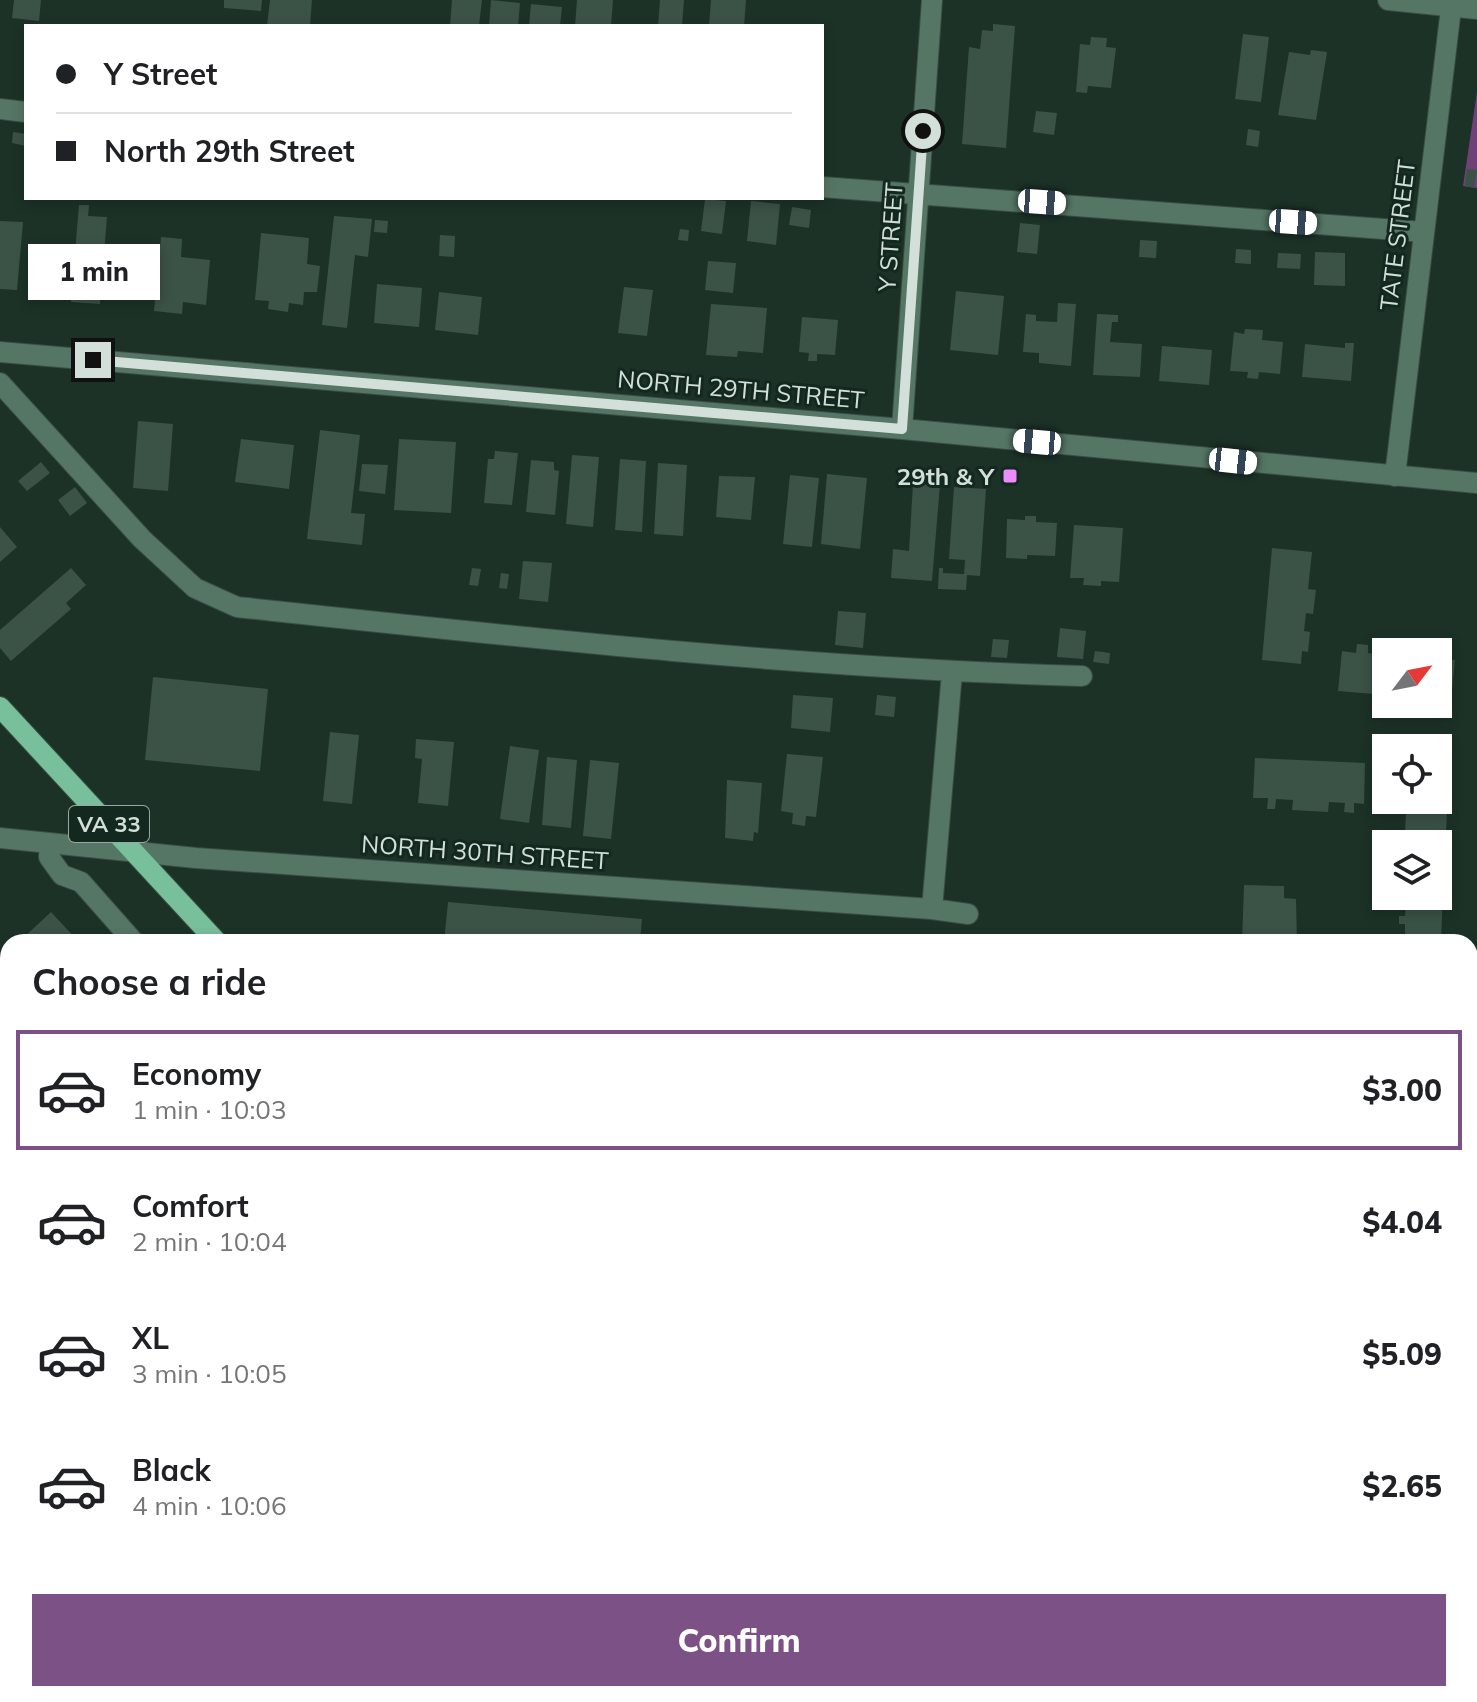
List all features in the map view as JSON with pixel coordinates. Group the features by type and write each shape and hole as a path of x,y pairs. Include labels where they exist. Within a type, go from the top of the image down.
{"main road":[{"name":"VA 33","path":"0,707 210,934"}],"street":[{"name":"Y STREET","path":"902,429 932,0"},
{"path":"1388,0 1451,3 1477,9"},
{"name":"TATE STREET","path":"1395,476 1451,3"},
{"path":"0,109 24,112"},
{"path":"824,187 948,194 1424,232"},
{"name":"NORTH 29TH STREET","path":"0,352 902,429 1477,483"},
{"path":"0,383 142,539 195,588 237,607 772,660 952,672 1082,676"},
{"path":"932,909 952,672"},
{"name":"NORTH 30TH STREET","path":"0,838 968,914"},
{"path":"50,843 49,857 62,875 81,882 127,934"}],"shaded area":[{"path":"1477,92 1477,188 1463,186"}],"building":[{"path":"14,0 41,0 39,21 12,18"},
{"path":"224,0 262,0 261,11 224,8"},
{"path":"270,0 312,0 310,24 267,24"},
{"path":"452,0 482,0 479,24 450,24"},
{"path":"491,0 520,3 518,24 489,24"},
{"path":"577,0 613,0 611,24 575,24"},
{"path":"660,0 684,0 682,24 658,24"},
{"path":"711,0 746,0 744,24 709,24"},
{"path":"531,4 562,7 560,24 529,24"},
{"path":"993,24 1015,26 1006,148 962,144 969,47 980,49 982,30 993,31"},
{"path":"1243,34 1269,37 1261,102 1235,99"},
{"path":"1091,37 1107,38 1106,47 1116,48 1111,88 1088,86 1087,93 1076,92 1080,44 1090,45"},
{"path":"1311,50 1327,52 1316,120 1278,115 1289,52 1310,55"},
{"path":"1036,111 1057,113 1054,135 1033,132"},
{"path":"1248,129 1260,131 1258,147 1246,145"},
{"path":"13,132 24,134 24,146 12,143"},
{"path":"1467,169 1477,170 1474,188 1465,186"},
{"path":"705,200 726,201 722,234 701,231"},
{"path":"751,201 780,204 776,245 747,241"},
{"path":"79,205 89,205 88,216 107,217 100,304 71,302"},
{"path":"792,207 811,210 809,228 789,225"},
{"path":"334,216 372,219 368,257 355,255 347,328 322,325"},
{"path":"375,220 388,221 387,233 374,232"},
{"path":"0,221 23,222 17,290 0,289"},
{"path":"1020,223 1040,225 1037,254 1017,252"},
{"path":"680,229 689,230 688,241 678,240"},
{"path":"261,233 309,238 307,264 320,266 317,292 304,292 303,305 289,303 288,312 268,309 269,301 255,300"},
{"path":"440,235 455,236 454,257 439,256"},
{"path":"161,237 182,239 181,257 210,260 206,305 183,302 182,314 154,311"},
{"path":"1140,240 1157,241 1156,258 1139,257"},
{"path":"1236,249 1251,250 1251,264 1235,263"},
{"path":"1315,252 1345,253 1345,286 1314,285"},
{"path":"1278,253 1301,254 1300,269 1277,268"},
{"path":"708,261 736,263 733,293 705,290"},
{"path":"377,284 422,288 419,327 374,323"},
{"path":"624,287 653,290 647,336 618,333"},
{"path":"956,291 1004,296 998,355 950,350"},
{"path":"439,292 482,297 478,335 435,330"},
{"path":"1058,303 1076,304 1071,366 1039,363 1039,353 1023,352 1026,314 1036,315 1036,321 1057,322"},
{"path":"711,304 767,308 763,353 738,351 737,357 706,355"},
{"path":"1097,314 1118,315 1118,322 1112,322 1110,342 1142,344 1140,377 1093,375"},
{"path":"802,317 838,320 835,355 817,354 817,361 808,361 809,353 799,352"},
{"path":"1245,329 1263,330 1262,340 1283,342 1280,374 1259,372 1258,379 1247,378 1248,372 1230,371 1234,332 1244,334"},
{"path":"1345,343 1354,343 1351,381 1302,377 1305,344 1345,348"},
{"path":"1162,346 1212,350 1209,385 1159,381"},
{"path":"138,421 173,424 168,491 133,488"},
{"path":"320,430 360,435 351,513 365,514 362,545 307,539"},
{"path":"241,439 294,445 289,489 235,482"},
{"path":"399,439 456,442 451,513 394,510"},
{"path":"495,451 518,453 512,505 484,503 488,459 494,459"},
{"path":"572,455 599,457 593,527 566,524"},
{"path":"620,459 646,461 642,532 615,530"},
{"path":"531,460 554,462 554,470 559,471 555,515 526,512"},
{"path":"41,462 50,473 27,491 18,481"},
{"path":"658,463 687,465 683,536 654,534"},
{"path":"362,464 388,465 385,494 359,491"},
{"path":"827,474 867,478 860,549 821,544"},
{"path":"790,475 819,478 812,547 783,544"},
{"path":"719,476 755,477 751,520 716,517"},
{"path":"913,484 940,485 932,581 891,578 893,549 909,551"},
{"path":"75,487 87,503 70,516 58,500"},
{"path":"954,487 986,489 980,576 967,575 966,590 938,589 939,568 943,568 943,573 964,574 965,560 949,559"},
{"path":"1025,516 1036,516 1036,522 1057,523 1055,556 1006,558 1007,519 1025,520"},
{"path":"1074,525 1123,528 1119,582 1101,581 1101,586 1083,585 1084,578 1070,578"},
{"path":"0,527 17,547 0,562"},
{"path":"1272,548 1312,552 1308,589 1316,590 1313,614 1306,613 1304,631 1310,632 1308,652 1302,651 1301,664 1262,660"},
{"path":"523,561 552,563 548,602 519,599"},
{"path":"71,568 86,585 66,603 71,609 11,661 0,648 0,630"},
{"path":"472,568 481,569 478,586 469,585"},
{"path":"501,573 509,574 507,589 499,588"},
{"path":"838,611 866,613 863,648 835,645"},
{"path":"1060,628 1086,631 1083,659 1057,657"},
{"path":"993,639 1009,640 1007,658 991,657"},
{"path":"1357,644 1368,645 1368,653 1372,653 1372,694 1338,691 1342,651 1356,653"},
{"path":"1095,651 1110,653 1109,664 1093,662"},
{"path":"1452,660 1455,660 1452,691"},
{"path":"153,677 268,689 260,771 145,760"},
{"path":"793,695 833,698 830,732 791,728"},
{"path":"877,695 896,697 894,717 875,715"},
{"path":"330,732 359,735 352,804 323,801"},
{"path":"416,739 454,742 448,806 418,803 422,759 415,758"},
{"path":"510,746 539,750 529,823 500,819"},
{"path":"787,754 823,757 816,817 806,816 805,826 792,824 793,813 781,811"},
{"path":"547,757 577,760 571,828 542,825"},
{"path":"1255,758 1365,763 1364,804 1354,803 1354,813 1344,812 1345,803 1329,802 1328,812 1292,810 1293,800 1276,799 1275,809 1267,809 1268,798 1253,798"},
{"path":"590,760 619,763 611,839 583,836"},
{"path":"727,780 762,783 758,833 754,832 753,841 725,838"},
{"path":"1406,814 1447,814 1446,830 1405,830"},
{"path":"1244,885 1284,886 1284,898 1296,899 1297,934 1242,934"},
{"path":"448,902 642,919 641,934 445,934"},
{"path":"1405,910 1442,910 1441,934 1405,934 1405,924 1399,924 1399,916 1405,916"},
{"path":"51,912 72,934 27,934"}],"place":[{"name":"29th & Y","path":"1010,476"}],"route":[{"path":"93,360 902,429 923,131"}]}
